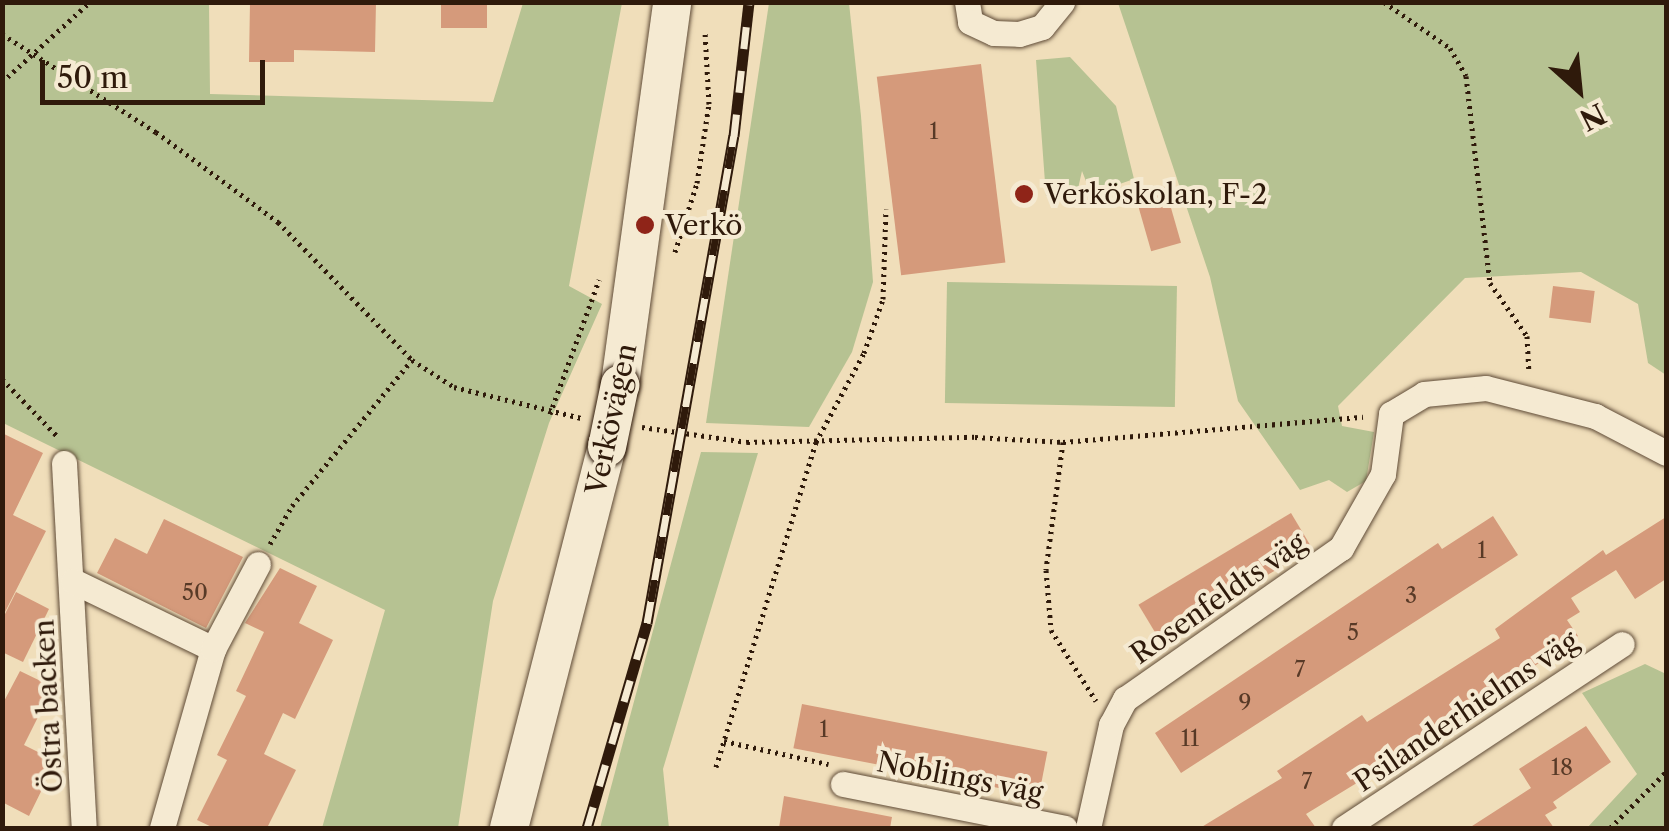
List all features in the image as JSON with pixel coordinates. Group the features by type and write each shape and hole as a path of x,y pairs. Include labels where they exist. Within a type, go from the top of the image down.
{"main road":[{"name":"Verkövägen","path":"508,828 535,746 620,384 672,2"}],"street":[{"path":"967,2 970,22 994,33 1019,34 1042,27 1062,2"},
{"name":"Rosenfeldts väg","path":"1088,828 1111,725 1124,700 1342,548 1382,474 1391,414 1424,394 1486,388 1525,394 1595,416 1666,453"},
{"name":"Östra backen","path":"64,464 84,828"},
{"path":"162,828 213,649 258,564"},
{"name":"Östra backen","path":"73,581 213,649"},
{"name":"Psilanderhielms väg","path":"1344,828 1622,644"},
{"name":"Noblings väg","path":"843,784 1065,828"}],"path":[{"path":"2,82 90,2"},
{"path":"1384,2 1450,48 1466,76 1490,283 1527,336 1525,394"},
{"path":"674,257 697,183 708,104 706,22"},
{"path":"716,767 816,442 864,352 883,299 886,209"},
{"path":"550,414 602,262"},
{"path":"258,564 292,506 412,360"},
{"path":"2,379 56,433 64,464"},
{"path":"1063,442 1046,570 1051,630 1111,725"},
{"path":"724,741 837,766 843,784"},
{"path":"1610,828 1666,772"}],"green space":[{"path":"2,3 209,3 210,94 493,102 523,3 622,3 569,286 602,304 549,423 493,601 458,828 322,828 385,610 3,423"},
{"path":"769,3 849,3 861,116 873,282 852,352 809,427 706,423"},
{"path":"1118,3 1666,3 1666,375 1648,363 1638,304 1581,272 1465,278 1338,406 1342,426 1374,432 1366,481 1347,492 1329,480 1300,490 1238,401 1210,277"},
{"path":"1070,57 1116,106 1134,179 1091,194 1082,171 1077,193 1046,196 1036,60"},
{"path":"947,282 1177,286 1175,407 945,403"},
{"path":"701,452 758,453 663,769 669,828 600,828"},
{"path":"1645,664 1664,673 1666,684 1666,828 1587,828 1637,774 1582,693"}],"building":[{"path":"250,2 376,2 375,52 294,50 294,62 249,62"},
{"path":"441,2 487,2 487,28 441,28"},
{"path":"981,64 1005,263 901,275 877,77"},
{"path":"1165,187 1181,243 1151,251 1135,196"},
{"path":"1553,286 1595,291 1591,323 1549,318"},
{"path":"2,433 43,453 13,515 46,531 2,618"},
{"path":"1291,513 1312,548 1160,640 1138,605"},
{"path":"1493,516 1518,555 1181,773 1155,733 1438,543 1442,549"},
{"path":"1666,517 1666,579 1635,599 1616,570 1571,598 1580,612 1567,620 1578,636 1523,674 1527,679 1306,814 1316,828 1200,828 1282,778 1277,771 1362,715 1367,722 1500,638 1495,629 1603,550 1606,555"},
{"path":"164,519 243,557 206,628 97,573 115,538 147,554"},
{"path":"280,568 317,586 299,623 333,640 295,719 283,713 264,754 296,770 267,828 214,828 197,820 227,760 217,755 246,696 236,691 264,632 245,623"},
{"path":"16,592 49,609 23,662 2,652 2,620"},
{"path":"20,671 53,687 24,745 56,761 29,816 2,802 2,705"},
{"path":"802,704 1047,752 1039,796 793,748"},
{"path":"1586,726 1611,762 1553,802 1557,808 1545,815 1554,828 1469,828 1531,788 1519,769"},
{"path":"784,796 892,817 890,828 779,828"}],"railway":[{"path":"587,828 647,623 734,136 749,2"}],"place":[{"name":"Verköskolan, F-2","path":"1024,194"},
{"name":"Verkö","path":"645,225"}]}
